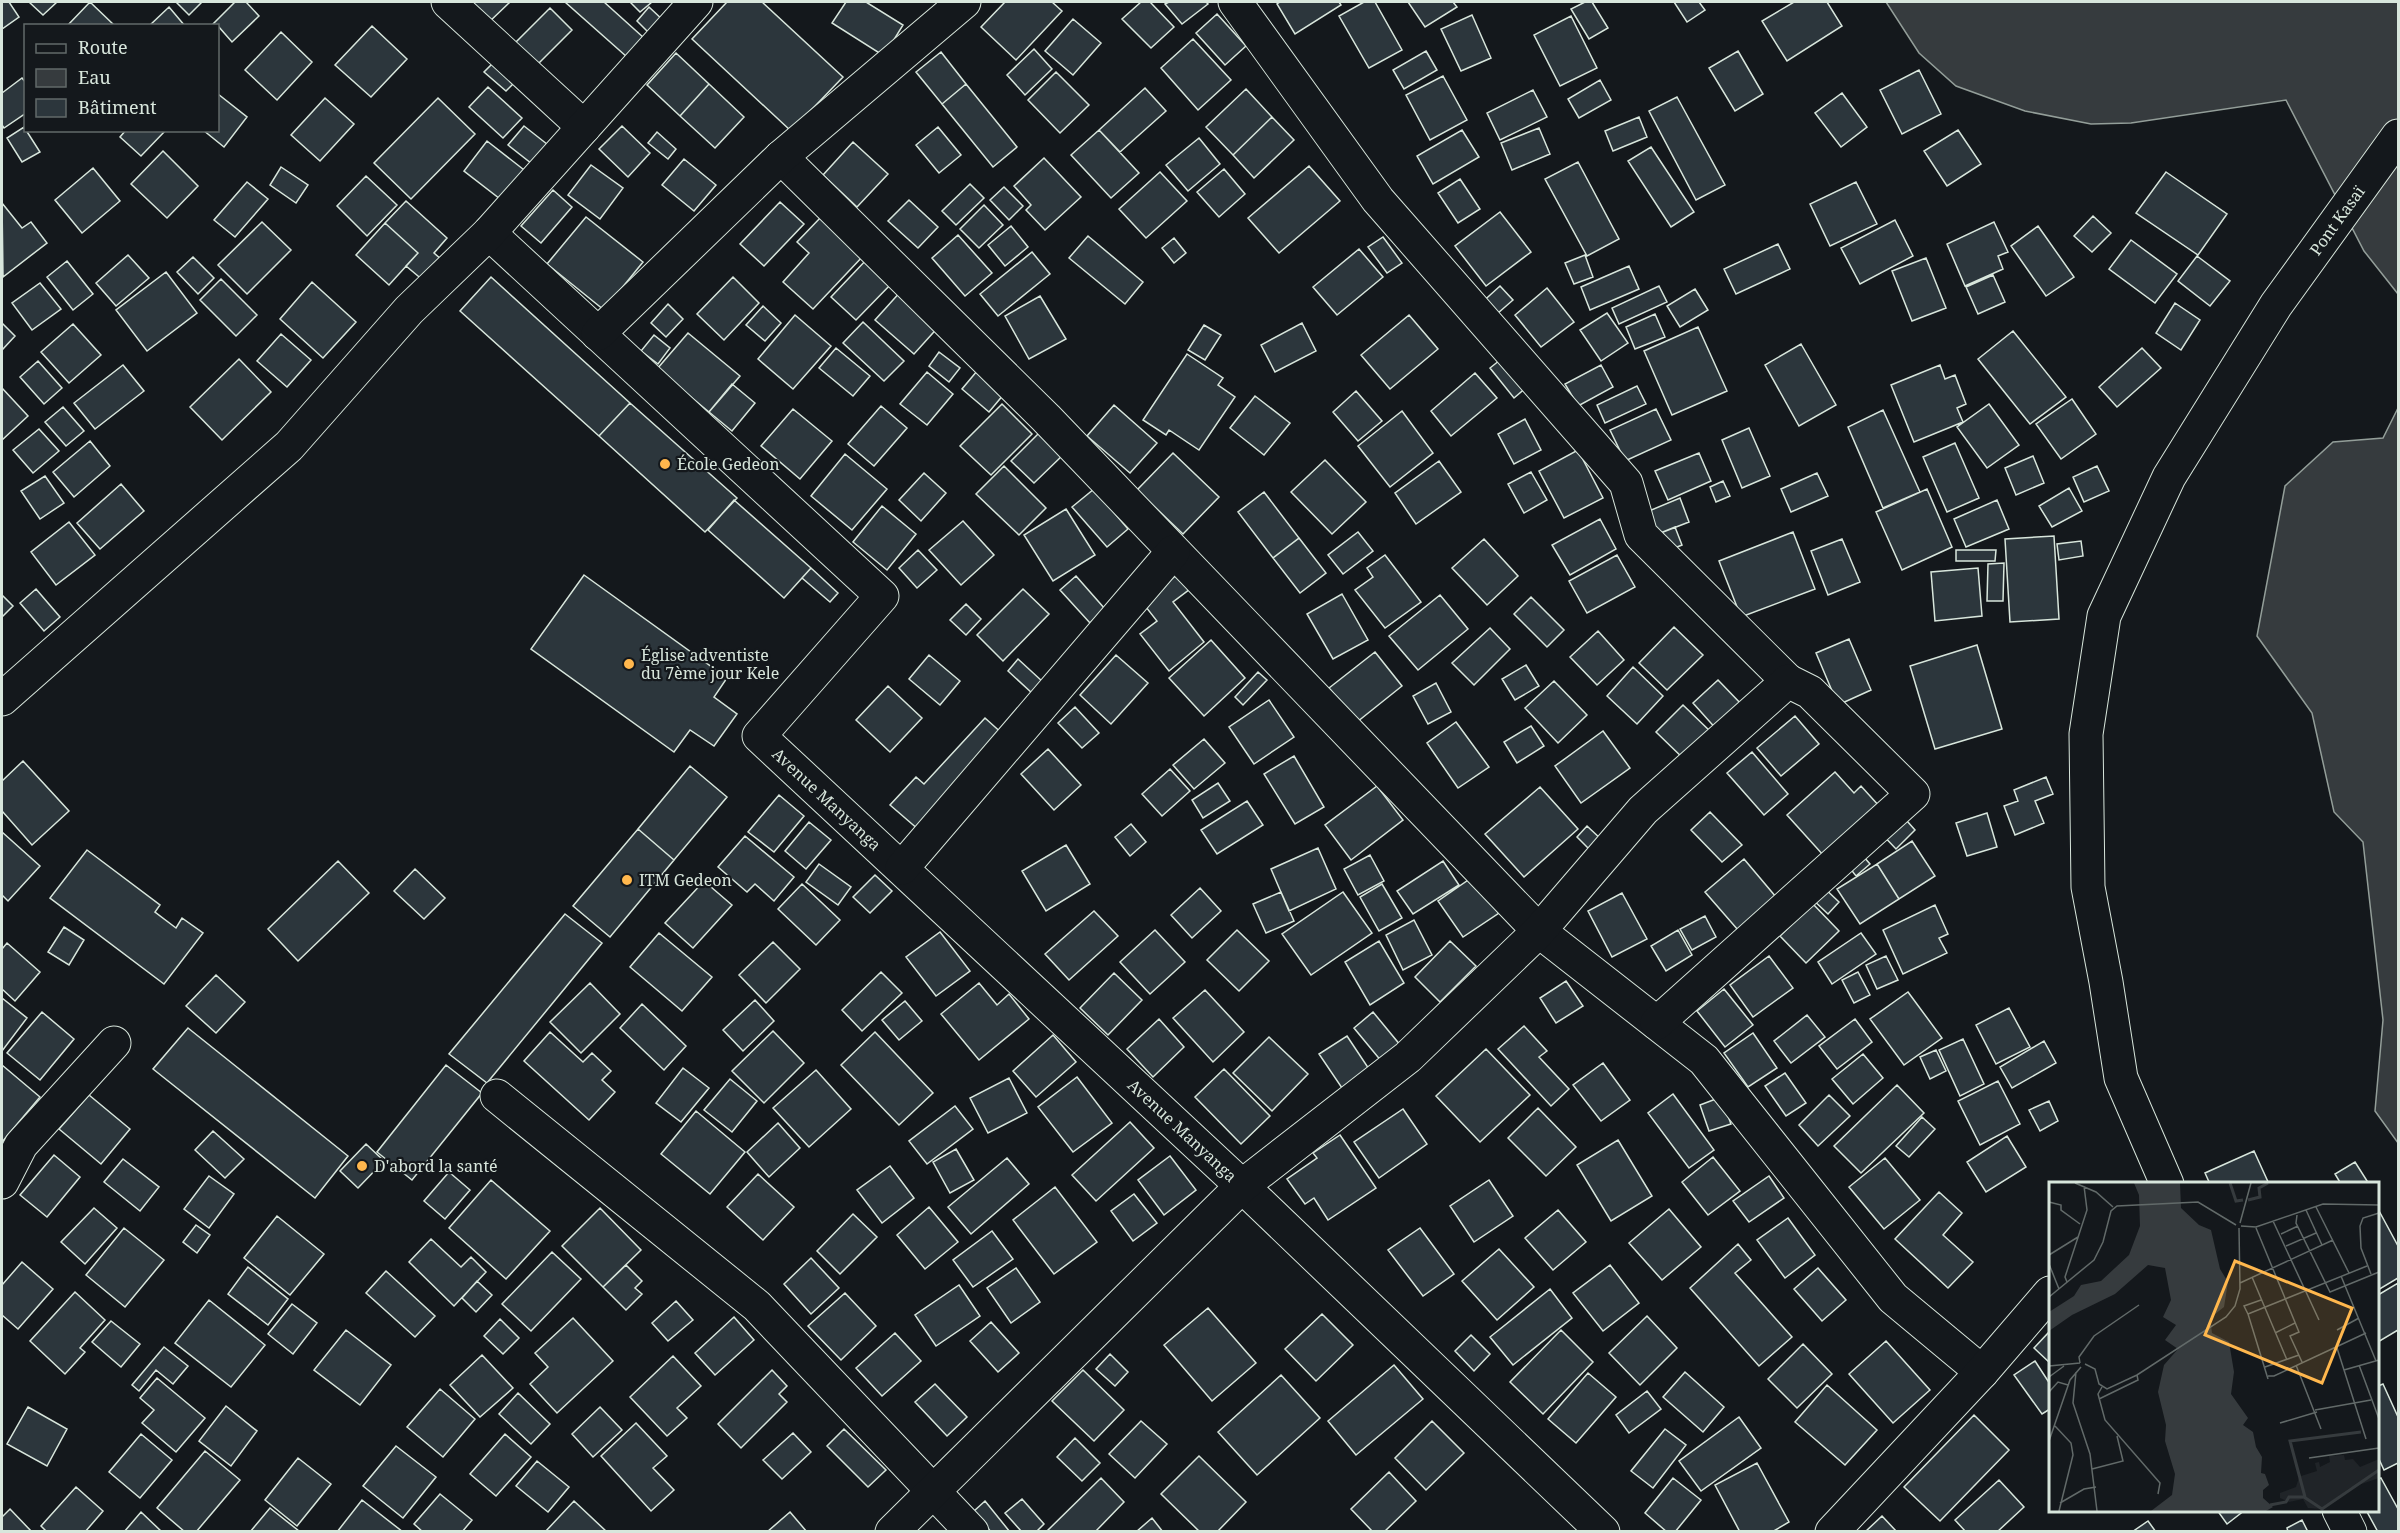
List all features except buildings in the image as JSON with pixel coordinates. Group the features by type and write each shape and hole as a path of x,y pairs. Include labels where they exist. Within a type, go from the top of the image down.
{"street":[{"path":"448,2 584,127"},
{"path":"2,699 289,446 409,310 489,232 696,2"},
{"path":"489,232 598,334 781,157 964,2"},
{"path":"1235,2 1378,200 1626,483 1641,535 1788,681 1810,692 1913,794 1657,1023"},
{"name":"Pont Kasaï","path":"2157,1178 2121,1078 2088,887 2086,734 2104,616 2169,477 2276,305 2398,136"},
{"path":"781,157 1046,418 1539,931 1704,1059 1893,1298 1982,1372"},
{"name":"Avenue Manyanga","path":"598,334 882,596 759,735 1242,1186 1602,1532"},
{"path":"902,868 1173,552"},
{"path":"892,1532 1242,1186 1408,1057 1539,931 1643,810 1788,681"},
{"path":"2,1182 21,1145 114,1043"},
{"path":"497,1096 757,1306 972,1532"},
{"path":"1832,1532 1982,1372 2049,1294"},
{"path":"2340,1512 2350,1532"}],"water":[{"path":"1886,2 2398,2 2398,294 2364,251 2286,100 2131,123 2091,124 2025,111 1956,86 1919,53"},
{"path":"2398,408 2398,1143 2375,1111 2383,1020 2363,842 2334,812 2312,713 2257,636 2285,486 2333,442 2383,438"}],"place":[{"name":"École Gedeon","path":"665,464"},
{"name":"Église adventiste du 7ème jour Kele","path":"629,664"},
{"name":"ITM Gedeon","path":"627,880"},
{"name":"D'abord la santé","path":"362,1166"}]}
